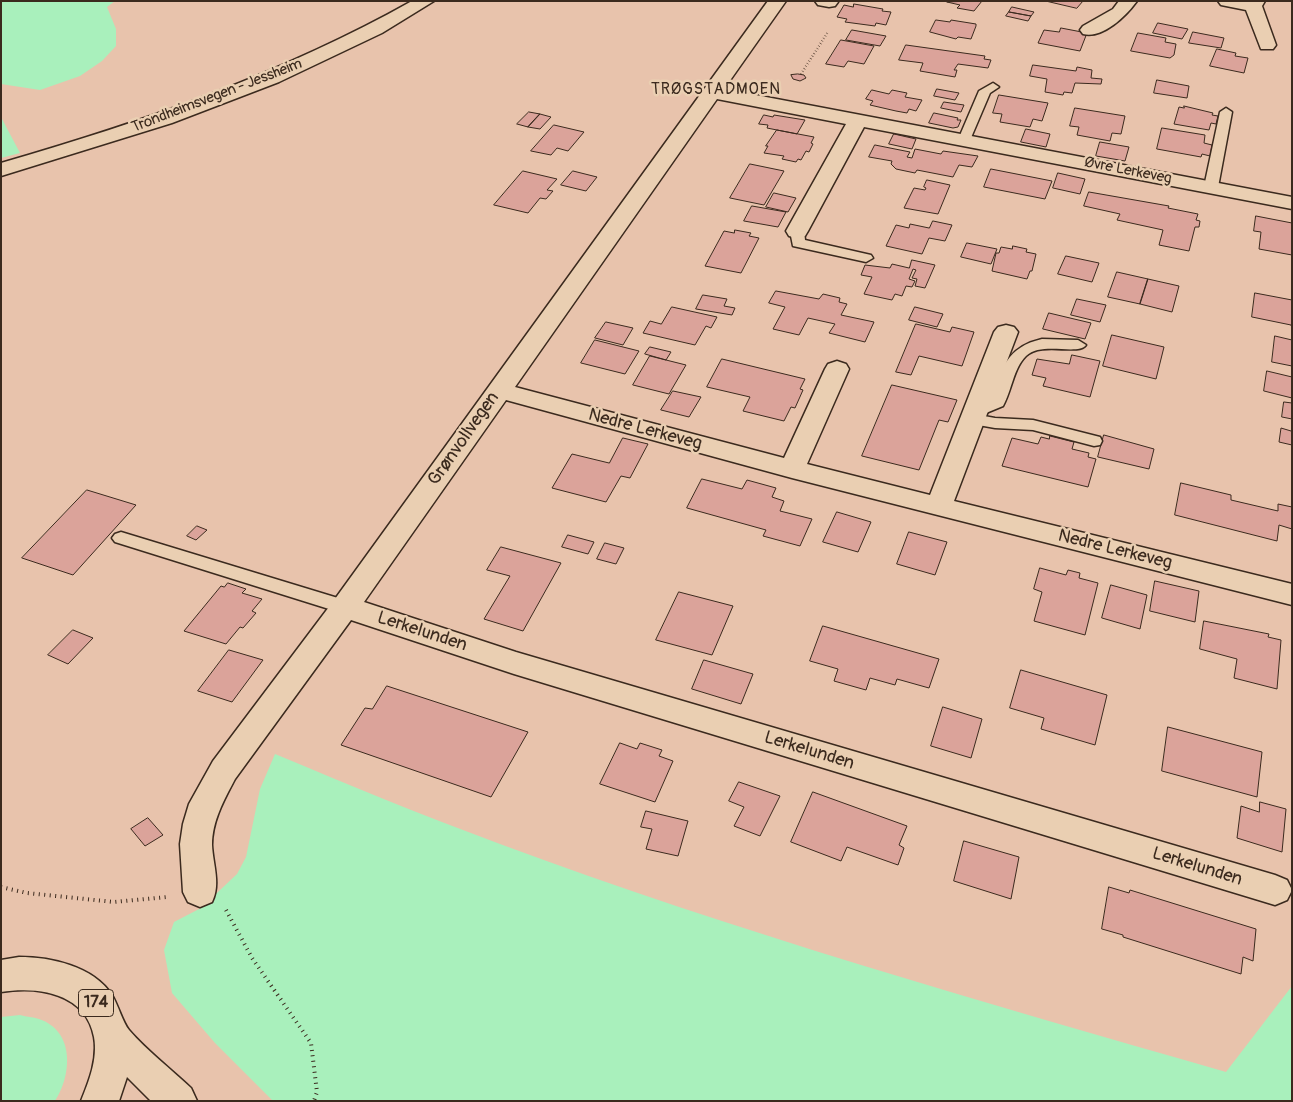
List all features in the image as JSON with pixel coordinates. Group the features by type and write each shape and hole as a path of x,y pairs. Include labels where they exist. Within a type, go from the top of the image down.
{"street":[{"name":"Trondheimsvegen - Jessheim","path":"1,170 110,137 224,96 322,54 425,1"},
{"name":"Grønvollvegen","path":"200,892 196,844 199,824 205,804 224,770 345,607 777,1"},
{"path":"1089,30 1119,13 1128,1"},
{"path":"1226,1 1255,4 1267,45"},
{"name":"Øvre Lerkeveg","path":"712,92 1292,202"},
{"path":"797,231 858,120"},
{"path":"939,506 1006,332"},
{"path":"792,469 837,369"},
{"name":"Nedre Lerkeveg","path":"498,390 792,469 1292,594"},
{"name":"Lerkelunden","path":"345,607 523,666 1275,890"},
{"name":"174","path":"1,976 39,973 66,979 88,993 104,1013 112,1038 111,1072 100,1101"},
{"name":"174","path":"112,1038 178,1101"}],"lane":[{"path":"964,140 985,91 993,87"},
{"path":"1211,187 1226,112"},
{"path":"797,231 798,243 866,258"},
{"path":"975,414 997,402 1012,361 1022,350 1038,344 1052,342 1078,345"},
{"path":"975,414 995,423 1033,425 1094,441"},
{"path":"121,538 345,607"}],"path":[{"path":"801,74 828,32"},
{"path":"1,887 27,893 114,902 200,892 220,900 252,958 312,1043 316,1092 314,1101"}],"green space":[{"path":"1,1 115,1 107,7 116,29 116,46 102,61 80,76 40,90 1,84"},
{"path":"1,117 20,153 1,158"},
{"path":"275,754 472,833 679,907 860,965 1226,1072 1292,986 1292,1101 273,1101 215,1043 172,993 164,950 174,922 201,908 237,874 246,857 260,789"},
{"path":"20,1015 39,1019 51,1025 59,1033 64,1043 67,1067 61,1091 55,1101 1,1101 1,1017"}],"building":[{"path":"982,1 974,11 957,8 960,5 947,2"},
{"path":"1046,1 1083,1 1077,8"},
{"path":"854,4 891,12 886,25 876,23 875,26 845,22 847,19 837,17 844,5 853,7"},
{"path":"1012,7 1034,12 1031,16 1009,12"},
{"path":"1009,12 1031,16 1028,21 1006,16"},
{"path":"936,20 950,22 951,20 976,24 976,26 971,39 958,37 956,39 930,32"},
{"path":"1158,23 1188,29 1182,39 1153,33"},
{"path":"1061,28 1087,33 1080,51 1038,43 1044,30 1059,32"},
{"path":"852,30 886,36 880,46 846,40"},
{"path":"1193,32 1224,38 1221,48 1189,43"},
{"path":"1138,33 1166,38 1165,42 1176,44 1174,55 1170,58 1131,51"},
{"path":"841,40 874,46 864,64 848,61 844,67 826,64"},
{"path":"906,45 985,56 984,59 991,60 988,68 958,64 954,70 957,70 955,77 920,71 923,63 899,60"},
{"path":"1217,49 1236,53 1235,56 1248,58 1244,73 1210,66"},
{"path":"1033,65 1076,71 1077,67 1092,70 1091,78 1102,79 1101,84 1075,83 1072,93 1064,92 1063,95 1045,92 1047,79 1030,76"},
{"path":"791,75 804,75 806,78 800,81 793,79"},
{"path":"1157,80 1189,86 1187,98 1154,93"},
{"path":"937,89 959,93 955,100 934,96"},
{"path":"872,90 889,94 892,90 907,93 905,97 922,100 916,111 909,109 907,113 896,111 870,105 873,101 866,99"},
{"path":"999,95 1048,103 1042,121 1033,119 1030,127 1000,122 1002,114 993,113"},
{"path":"944,102 964,105 961,112 941,108"},
{"path":"1184,106 1213,113 1212,115 1218,116 1216,124 1211,123 1209,130 1174,124 1179,107 1184,108"},
{"path":"1075,108 1125,116 1121,134 1112,133 1110,141 1077,135 1079,127 1070,126"},
{"path":"529,112 540,114 528,127 517,124"},
{"path":"934,113 961,120 958,127 953,128 929,123"},
{"path":"540,114 551,117 540,129 528,127"},
{"path":"764,115 805,120 797,134 767,128 768,125 759,124"},
{"path":"554,125 584,132 568,151 557,148 551,155 531,151"},
{"path":"1162,128 1205,135 1204,143 1212,145 1210,156 1202,154 1201,157 1157,149"},
{"path":"1026,129 1050,134 1046,147 1021,142"},
{"path":"777,130 814,137 809,152 806,151 801,160 798,159 796,162 782,159 784,156 764,153 768,146 766,146"},
{"path":"894,134 916,139 912,149 889,144"},
{"path":"1100,142 1129,147 1125,161 1096,156"},
{"path":"875,145 910,152 907,157 912,158 915,149 941,154 943,151 978,156 972,167 959,165 953,177 917,170 915,173 896,169 891,164 892,161 869,157"},
{"path":"750,164 784,171 764,205 730,198"},
{"path":"991,169 1052,181 1045,199 984,187"},
{"path":"523,171 557,179 547,190 553,191 546,199 540,198 528,213 494,205"},
{"path":"573,171 597,177 586,191 561,185"},
{"path":"1058,173 1085,179 1080,194 1053,188"},
{"path":"927,180 950,185 938,214 904,208 914,188 925,190 926,188 924,187"},
{"path":"1089,192 1169,206 1168,208 1198,214 1196,220 1200,221 1199,227 1195,227 1189,251 1159,245 1163,230 1117,220 1120,214 1084,206"},
{"path":"774,193 796,198 788,212 766,207"},
{"path":"752,206 786,212 778,227 744,221"},
{"path":"1256,216 1292,223 1292,255 1259,249 1261,232 1254,231"},
{"path":"933,221 952,225 945,241 929,238 922,254 886,246 896,225 909,228 910,224 929,228"},
{"path":"735,230 751,233 749,236 759,238 741,273 705,266 724,231 734,233"},
{"path":"967,243 997,249 991,264 961,257"},
{"path":"1013,246 1027,249 1026,252 1036,254 1032,271 1030,271 1027,279 992,271 996,253 999,253 1001,247 1012,249"},
{"path":"1066,256 1099,263 1092,282 1058,274"},
{"path":"912,260 935,265 925,288 915,286 917,279 912,278 916,270 913,269 909,279 915,281 912,287 906,286 902,296 895,294 892,300 864,294 872,277 861,275 865,265 890,268 892,264 909,268"},
{"path":"1117,272 1148,279 1140,304 1108,297"},
{"path":"1148,279 1179,286 1172,312 1140,304"},
{"path":"776,291 819,299 823,294 840,298 839,302 847,304 841,315 874,322 865,342 829,333 835,324 808,318 799,335 773,329 785,307 769,303"},
{"path":"1255,293 1292,300 1292,328 1291,325 1252,317"},
{"path":"703,295 727,299 724,306 735,308 732,315 696,309"},
{"path":"1077,299 1106,305 1100,322 1071,315"},
{"path":"672,307 717,317 711,328 706,326 695,345 643,333 650,321 661,324"},
{"path":"915,307 943,314 937,327 909,320"},
{"path":"1049,313 1091,323 1085,339 1043,329"},
{"path":"606,322 633,328 623,345 595,338"},
{"path":"916,324 950,332 952,327 974,332 962,366 919,356 911,375 896,372"},
{"path":"1112,335 1164,347 1156,379 1103,366"},
{"path":"1275,336 1292,340 1292,366 1272,362"},
{"path":"595,340 639,351 625,374 581,363"},
{"path":"650,347 671,352 666,360 645,354"},
{"path":"1072,355 1100,361 1090,397 1043,386 1046,378 1032,375 1037,359 1069,364"},
{"path":"650,356 686,365 669,394 633,385"},
{"path":"722,359 805,379 800,389 803,390 795,408 791,407 784,421 743,411 750,397 707,387"},
{"path":"1267,371 1292,377 1292,398 1264,391"},
{"path":"892,385 957,400 948,422 939,420 919,470 862,456"},
{"path":"673,391 701,397 689,417 661,410"},
{"path":"1284,402 1292,403 1292,419 1282,417"},
{"path":"1292,425 1292,445 1279,442 1281,428 1291,431"},
{"path":"1104,435 1154,449 1149,469 1098,457"},
{"path":"1050,436 1074,442 1072,449 1089,453 1088,457 1096,459 1088,487 1002,466 1012,438 1038,444 1041,437 1049,439"},
{"path":"623,438 648,444 630,478 621,476 606,502 552,488 572,454 609,463"},
{"path":"702,479 742,489 747,480 776,488 772,497 784,501 780,511 812,519 800,546 763,536 766,530 687,508"},
{"path":"1181,483 1231,495 1231,500 1278,511 1278,504 1292,507 1292,529 1279,525 1277,541 1175,515"},
{"path":"87,490 136,505 73,575 22,558"},
{"path":"837,512 871,522 858,552 823,542"},
{"path":"197,526 207,530 196,540 187,536"},
{"path":"909,532 947,542 935,575 897,564"},
{"path":"568,535 594,542 588,554 562,547"},
{"path":"605,543 624,548 616,564 597,559"},
{"path":"501,547 561,563 523,631 484,619 510,576 487,570"},
{"path":"1040,568 1066,575 1068,570 1080,573 1079,578 1098,583 1085,635 1034,621 1042,592 1034,589"},
{"path":"1155,581 1199,591 1195,622 1150,611"},
{"path":"228,583 246,589 242,593 262,599 252,611 256,613 243,628 240,627 226,644 184,631 221,586 224,587"},
{"path":"1111,585 1147,595 1140,629 1102,618"},
{"path":"679,592 733,606 712,655 656,640"},
{"path":"1204,621 1269,634 1268,637 1281,640 1277,689 1234,678 1237,659 1200,649"},
{"path":"823,626 939,659 929,688 897,679 895,685 870,678 866,690 834,681 838,669 810,661"},
{"path":"73,630 93,638 68,664 48,655"},
{"path":"229,650 263,660 232,702 198,691"},
{"path":"704,660 753,674 741,704 692,689"},
{"path":"1021,670 1107,695 1095,745 1041,729 1044,718 1010,708"},
{"path":"387,686 528,732 491,797 341,745 365,708 372,709"},
{"path":"943,707 982,719 971,758 931,746"},
{"path":"1168,727 1262,752 1257,797 1162,771"},
{"path":"620,743 637,749 640,743 662,750 659,756 673,761 655,802 600,784"},
{"path":"739,782 780,796 760,836 734,826 744,807 729,801"},
{"path":"813,792 907,826 899,845 904,848 898,865 847,847 841,861 791,842"},
{"path":"1260,802 1286,809 1282,852 1237,838 1241,806 1259,812"},
{"path":"646,811 688,821 678,856 646,849 652,829 641,827"},
{"path":"148,818 163,835 145,846 131,829"},
{"path":"964,841 1019,857 1011,899 954,881"},
{"path":"1109,887 1129,893 1130,890 1256,929 1253,961 1243,957 1241,974 1102,929"}],"district":[{"name":"TRØGSTADMOEN","path":"716,90"}]}
